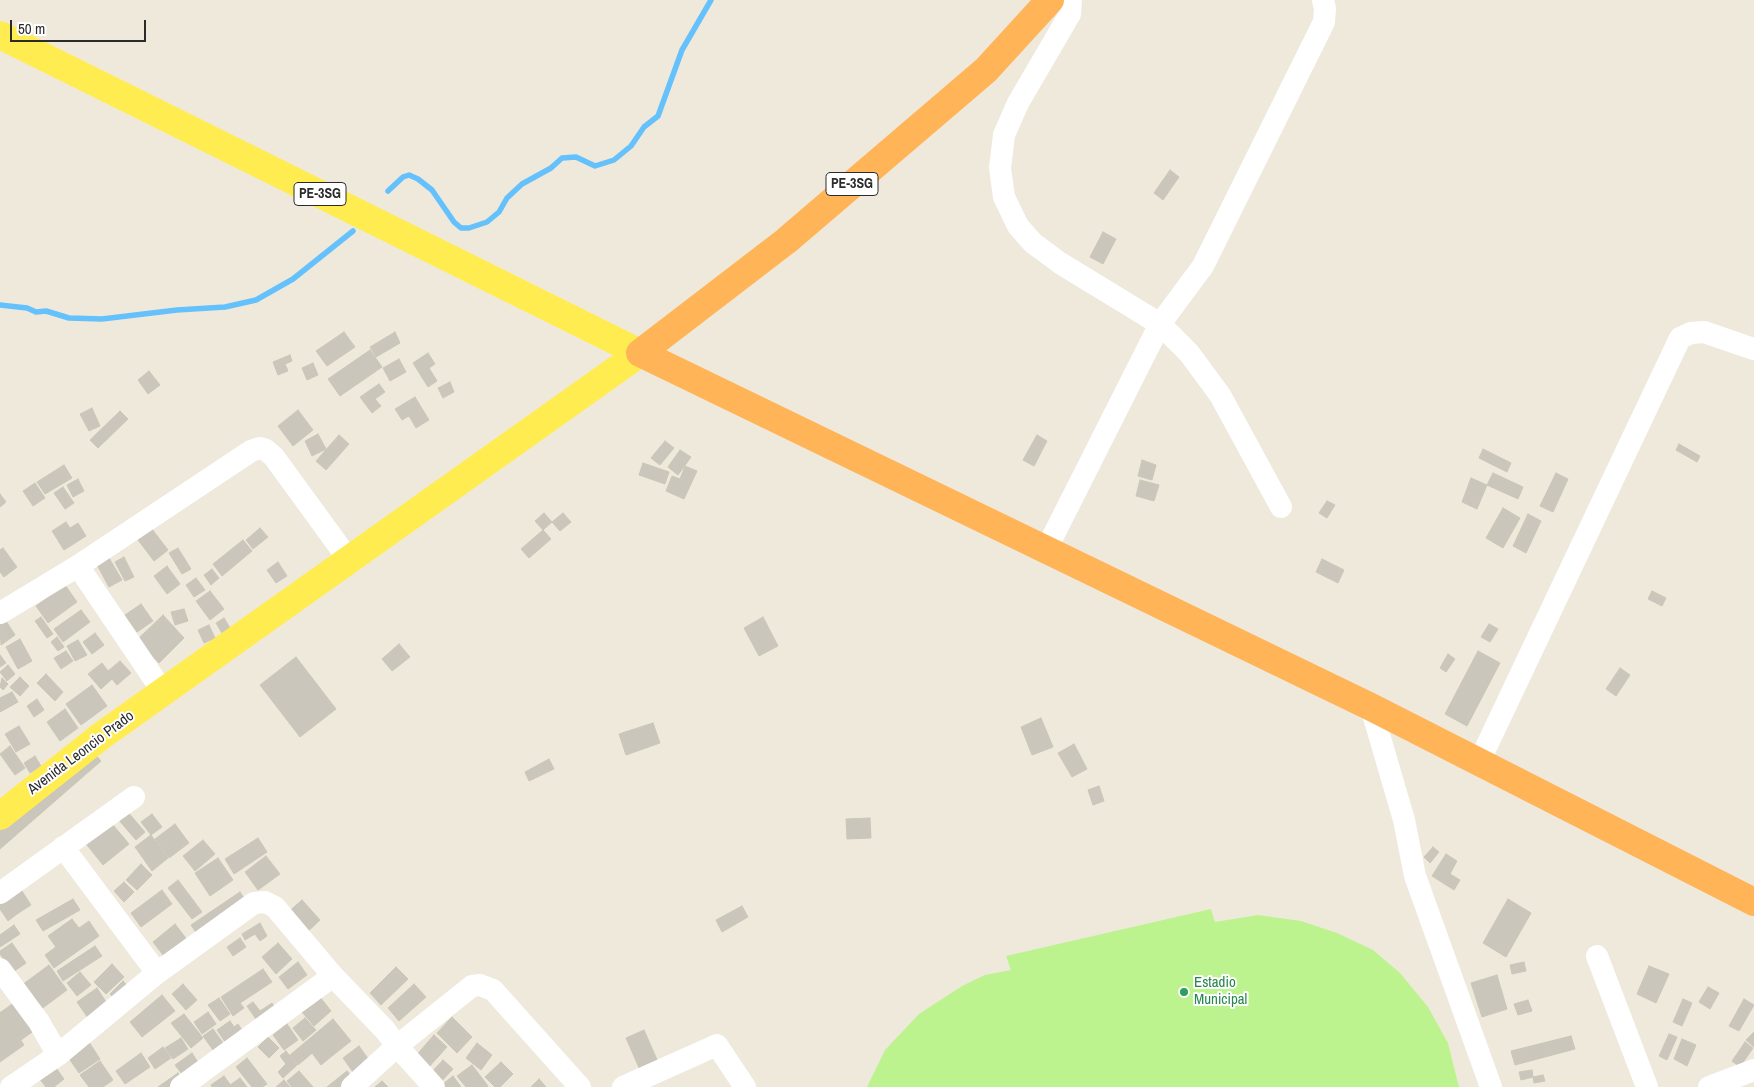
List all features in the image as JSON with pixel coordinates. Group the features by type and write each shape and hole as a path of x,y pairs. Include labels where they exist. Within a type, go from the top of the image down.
{"highway":[{"name":"PE-3SG","path":"640,354 786,241 986,70 1050,0"},
{"path":"640,354 1370,707 1754,902"}],"main road":[{"name":"PE-3SG","path":"0,35 640,354"},
{"name":"Avenida Leoncio Prado","path":"0,816 101,736 640,354"}],"street":[{"path":"1071,0 1070,14 1018,103 1004,136 1000,168 1004,198 1018,226 1033,244 1060,264 1160,324 1189,353 1220,395 1281,507"},
{"path":"1046,550 1160,324 1204,266 1324,22 1325,9 1323,0"},
{"path":"1479,762 1680,338 1691,332 1704,332 1754,349"},
{"path":"0,613 78,566 251,451 260,448 266,450 274,457 350,560"},
{"path":"78,566 163,692"},
{"path":"1370,707 1404,820 1415,876 1491,1087"},
{"path":"0,894 134,797"},
{"path":"63,848 156,973"},
{"path":"11,1087 58,1055 156,973 254,903 265,902 275,907 333,976 385,1030 434,1087"},
{"path":"1597,956 1646,1087"},
{"path":"0,969 39,1022 58,1055"},
{"path":"182,1087 333,976"},
{"path":"352,1087 397,1046 472,986 486,986 493,990 580,1087"},
{"path":"623,1087 717,1045 744,1087"},
{"path":"1709,1087 1754,1070"}],"green space":[{"name":"Estadio Municipal","path":"1211,909 1215,922 1258,915 1301,921 1337,933 1373,950 1400,973 1428,1007 1448,1043 1459,1087 867,1087 885,1050 919,1014 962,986 985,975 1011,970 1006,956"}],"building":[{"path":"1170,170 1179,177 1163,200 1154,193"},
{"path":"1103,232 1116,239 1103,264 1090,257"},
{"path":"344,332 355,347 327,366 316,351"},
{"path":"395,332 400,343 376,357 370,347"},
{"path":"370,350 382,367 340,396 328,379"},
{"path":"428,353 435,364 429,368 437,381 428,387 413,363"},
{"path":"290,355 292,361 285,364 288,371 278,375 273,362"},
{"path":"399,359 406,372 390,381 383,368"},
{"path":"313,363 318,375 307,380 302,368"},
{"path":"149,371 160,385 148,394 138,380"},
{"path":"450,382 454,392 443,398 438,388"},
{"path":"379,384 385,392 375,399 381,406 372,413 360,397"},
{"path":"415,397 429,420 416,428 409,416 402,420 395,409"},
{"path":"92,408 100,426 89,431 80,414"},
{"path":"298,410 313,430 293,446 278,426"},
{"path":"120,411 128,419 98,448 90,440"},
{"path":"318,434 326,449 312,456 305,441"},
{"path":"339,435 349,444 326,470 316,461"},
{"path":"1037,435 1047,441 1034,466 1023,460"},
{"path":"665,441 674,448 660,465 651,458"},
{"path":"1679,444 1700,456 1697,462 1676,450"},
{"path":"1483,449 1511,463 1507,472 1479,458"},
{"path":"680,450 691,457 678,475 668,467"},
{"path":"1142,460 1156,465 1152,480 1138,476"},
{"path":"643,463 669,472 665,484 639,475"},
{"path":"64,465 72,478 45,494 37,482"},
{"path":"685,466 697,471 684,499 666,491 672,476 680,479"},
{"path":"1493,473 1523,487 1518,499 1487,485"},
{"path":"1556,473 1568,479 1553,512 1540,506"},
{"path":"1471,478 1487,485 1477,509 1462,502"},
{"path":"78,479 84,491 73,497 67,485"},
{"path":"1140,480 1159,485 1154,501 1136,496"},
{"path":"35,483 45,498 33,506 23,491"},
{"path":"63,487 74,503 65,509 54,493"},
{"path":"0,494 6,502 0,507"},
{"path":"1327,501 1335,505 1327,518 1319,513"},
{"path":"1503,508 1520,518 1503,548 1486,538"},
{"path":"544,513 552,522 543,530 535,521"},
{"path":"563,513 571,522 560,531 552,522"},
{"path":"1528,514 1541,521 1526,553 1513,546"},
{"path":"66,522 70,528 78,523 86,536 64,550 52,531"},
{"path":"260,528 268,537 253,549 246,540"},
{"path":"152,529 168,550 154,561 138,540"},
{"path":"543,530 551,539 529,558 521,549"},
{"path":"243,540 252,551 222,576 213,564"},
{"path":"3,548 17,567 4,577 0,572 0,550"},
{"path":"178,548 191,569 182,574 169,553"},
{"path":"124,557 134,577 125,581 115,562"},
{"path":"109,558 122,580 109,587 97,565"},
{"path":"1322,559 1344,570 1338,583 1316,572"},
{"path":"278,562 287,576 276,583 267,570"},
{"path":"167,566 180,584 167,594 154,576"},
{"path":"212,569 219,578 211,585 204,575"},
{"path":"196,578 205,590 194,597 186,585"},
{"path":"65,585 77,602 48,623 36,606"},
{"path":"210,591 224,609 210,620 196,601"},
{"path":"1652,591 1666,598 1662,606 1648,599"},
{"path":"141,604 153,621 137,632 125,615"},
{"path":"184,609 188,621 175,625 171,612"},
{"path":"81,610 90,622 63,642 54,629"},
{"path":"163,615 184,638 159,663 137,640"},
{"path":"41,617 53,634 47,638 35,621"},
{"path":"763,617 778,646 759,656 744,628"},
{"path":"224,618 230,628 222,633 216,623"},
{"path":"6,621 15,635 1,645 0,625"},
{"path":"1489,624 1498,629 1490,642 1481,637"},
{"path":"209,625 215,638 204,643 198,630"},
{"path":"95,633 104,645 92,654 83,642"},
{"path":"57,637 64,647 58,651 51,642"},
{"path":"20,639 32,661 18,669 6,647"},
{"path":"78,640 87,655 75,661 67,646"},
{"path":"399,644 410,657 392,671 382,659"},
{"path":"66,651 73,661 61,669 54,658"},
{"path":"1478,651 1500,663 1467,726 1445,714"},
{"path":"1448,654 1455,659 1446,672 1440,668"},
{"path":"0,655 6,663 0,667"},
{"path":"296,657 336,709 300,737 260,685"},
{"path":"120,661 131,673 117,685 112,679 101,689 88,674 102,663 108,671"},
{"path":"8,665 15,674 7,681 0,672"},
{"path":"1620,668 1630,675 1616,696 1606,689"},
{"path":"46,674 63,692 55,701 37,683"},
{"path":"20,677 29,686 20,696 10,687"},
{"path":"2,678 8,684 3,690 0,687"},
{"path":"92,685 107,706 81,725 66,704"},
{"path":"12,692 18,702 0,712 0,698"},
{"path":"37,699 44,710 34,717 27,706"},
{"path":"65,709 78,728 60,741 47,722"},
{"path":"1041,718 1053,747 1032,755 1021,727"},
{"path":"653,723 660,743 626,755 619,734"},
{"path":"19,726 30,744 16,752 5,734"},
{"path":"1074,744 1087,769 1072,777 1058,753"},
{"path":"10,746 25,768 15,775 0,754"},
{"path":"90,748 101,761 0,849 0,827"},
{"path":"35,756 41,766 30,773 24,763"},
{"path":"549,759 554,769 529,781 525,772"},
{"path":"1099,786 1104,801 1093,805 1088,790"},
{"path":"126,810 145,832 136,840 117,818"},
{"path":"152,814 162,827 151,835 141,822"},
{"path":"870,818 871,838 847,839 846,819"},
{"path":"108,819 129,844 103,865 83,840"},
{"path":"175,824 189,843 169,858 155,839"},
{"path":"151,835 168,858 152,871 135,847"},
{"path":"258,838 267,852 234,874 225,859"},
{"path":"203,840 215,854 195,871 183,856"},
{"path":"1433,847 1439,852 1430,863 1424,857"},
{"path":"1446,854 1457,861 1450,874 1460,880 1454,890 1432,876"},
{"path":"266,856 280,874 258,890 245,872"},
{"path":"218,858 233,880 210,896 195,873"},
{"path":"141,864 152,875 137,890 126,880"},
{"path":"178,880 202,912 192,919 168,888"},
{"path":"124,882 134,892 124,902 114,891"},
{"path":"20,888 31,905 17,914 6,897"},
{"path":"162,890 172,904 141,927 131,913"},
{"path":"240,892 246,901 197,934 191,925"},
{"path":"6,897 17,914 8,921 0,909 0,901"},
{"path":"73,899 80,910 43,931 36,920"},
{"path":"1508,899 1531,913 1506,957 1483,943"},
{"path":"302,900 320,920 304,935 285,915"},
{"path":"742,906 748,917 722,932 716,920"},
{"path":"72,919 79,928 89,921 99,936 54,968 45,955 56,947 48,936"},
{"path":"260,923 267,936 260,941 255,934 245,940 242,934"},
{"path":"175,924 188,941 166,959 153,942"},
{"path":"14,925 20,934 0,947 0,935"},
{"path":"240,938 246,947 233,956 227,947"},
{"path":"12,943 26,963 13,972 0,954 0,951"},
{"path":"278,943 292,959 276,974 262,957"},
{"path":"95,946 102,956 63,981 57,971"},
{"path":"298,962 307,975 288,989 279,977"},
{"path":"1524,962 1526,971 1512,974 1510,965"},
{"path":"112,964 124,977 106,994 94,982"},
{"path":"49,965 67,990 40,1010 22,985"},
{"path":"1649,966 1669,974 1656,1003 1637,994"},
{"path":"396,967 408,979 381,1005 370,993"},
{"path":"263,969 272,982 240,1003 244,1008 233,1016 221,997"},
{"path":"80,972 91,985 77,996 67,983"},
{"path":"1497,975 1507,1009 1482,1017 1471,983"},
{"path":"123,981 131,990 118,1002 110,994"},
{"path":"183,984 197,1000 186,1010 172,994"},
{"path":"414,984 426,997 399,1021 388,1008"},
{"path":"1708,987 1719,993 1710,1009 1699,1002"},
{"path":"97,988 108,1005 88,1018 77,1002"},
{"path":"162,995 175,1011 142,1037 130,1022"},
{"path":"320,997 331,1011 314,1026 302,1012"},
{"path":"219,998 230,1014 220,1021 208,1005"},
{"path":"1683,999 1692,1003 1682,1026 1673,1022"},
{"path":"1744,999 1754,1005 1739,1031 1729,1026"},
{"path":"1528,1000 1532,1011 1518,1015 1514,1004"},
{"path":"15,1002 35,1030 21,1040 1,1012"},
{"path":"253,1002 260,1011 272,1003 278,1012 260,1025 247,1006"},
{"path":"208,1012 216,1024 202,1034 194,1022"},
{"path":"0,1013 12,1027 0,1035"},
{"path":"184,1014 203,1038 191,1048 171,1023"},
{"path":"452,1017 472,1037 457,1053 437,1033"},
{"path":"305,1018 316,1030 303,1041 293,1028"},
{"path":"333,1019 351,1041 332,1056 323,1044 298,1065 290,1055"},
{"path":"230,1021 234,1027 238,1024 244,1033 227,1045 217,1030"},
{"path":"287,1024 298,1040 284,1050 273,1035"},
{"path":"12,1027 24,1045 0,1062 0,1035"},
{"path":"213,1029 223,1043 213,1050 203,1036"},
{"path":"644,1030 658,1062 640,1070 626,1038"},
{"path":"1754,1032 1754,1047 1746,1040"},
{"path":"1669,1034 1677,1037 1667,1060 1659,1056"},
{"path":"434,1035 447,1047 427,1069 414,1058"},
{"path":"1571,1036 1575,1049 1515,1065 1511,1051"},
{"path":"268,1037 279,1048 269,1058 258,1047"},
{"path":"181,1038 188,1049 173,1059 165,1048"},
{"path":"1682,1039 1696,1045 1687,1066 1674,1059"},
{"path":"89,1042 100,1059 79,1073 68,1057"},
{"path":"1745,1042 1753,1048 1740,1067 1732,1061"},
{"path":"477,1043 492,1055 481,1070 466,1058"},
{"path":"323,1044 332,1056 321,1065 312,1053"},
{"path":"359,1046 369,1060 353,1072 343,1058"},
{"path":"163,1047 171,1058 155,1069 148,1058"},
{"path":"286,1051 297,1065 283,1078 278,1072 286,1064 280,1056"},
{"path":"141,1053 150,1067 125,1084 116,1071"},
{"path":"192,1053 201,1067 185,1078 175,1065"},
{"path":"247,1058 267,1084 262,1087 252,1087 236,1067"},
{"path":"443,1060 453,1069 438,1085 428,1076"},
{"path":"100,1061 113,1080 103,1087 89,1087 80,1075"},
{"path":"501,1062 513,1074 500,1087 495,1087 485,1077"},
{"path":"54,1065 64,1079 54,1087 46,1087 38,1077"},
{"path":"472,1065 488,1086 466,1087 457,1076"},
{"path":"1532,1070 1533,1077 1521,1080 1519,1072"},
{"path":"299,1071 313,1087 292,1087 287,1081"},
{"path":"347,1071 356,1082 350,1087 327,1087"},
{"path":"178,1073 185,1083 179,1087 158,1087"},
{"path":"1543,1075 1545,1081 1534,1083 1533,1077"},
{"path":"224,1076 232,1087 212,1087 211,1085"},
{"path":"453,1076 461,1087 446,1087 443,1084"},
{"path":"240,1078 247,1087 232,1087 230,1085"},
{"path":"539,1079 546,1087 531,1087"},
{"path":"284,1080 290,1087 276,1087"},
{"path":"382,1081 388,1087 375,1087"}],"waterway":[{"path":"388,191 403,177 409,175 418,179 432,190 454,222 461,228 469,228 487,222 499,212 507,198 522,184 551,168 562,158 576,157 595,166 614,160 631,146 644,127 658,116 682,50 711,0"},
{"path":"0,305 27,308 36,312 46,311 69,318 102,319 177,310 225,307 256,300 293,279 353,231"}],"place":[{"name":"Estadio Municipal","path":"1184,992"}]}
